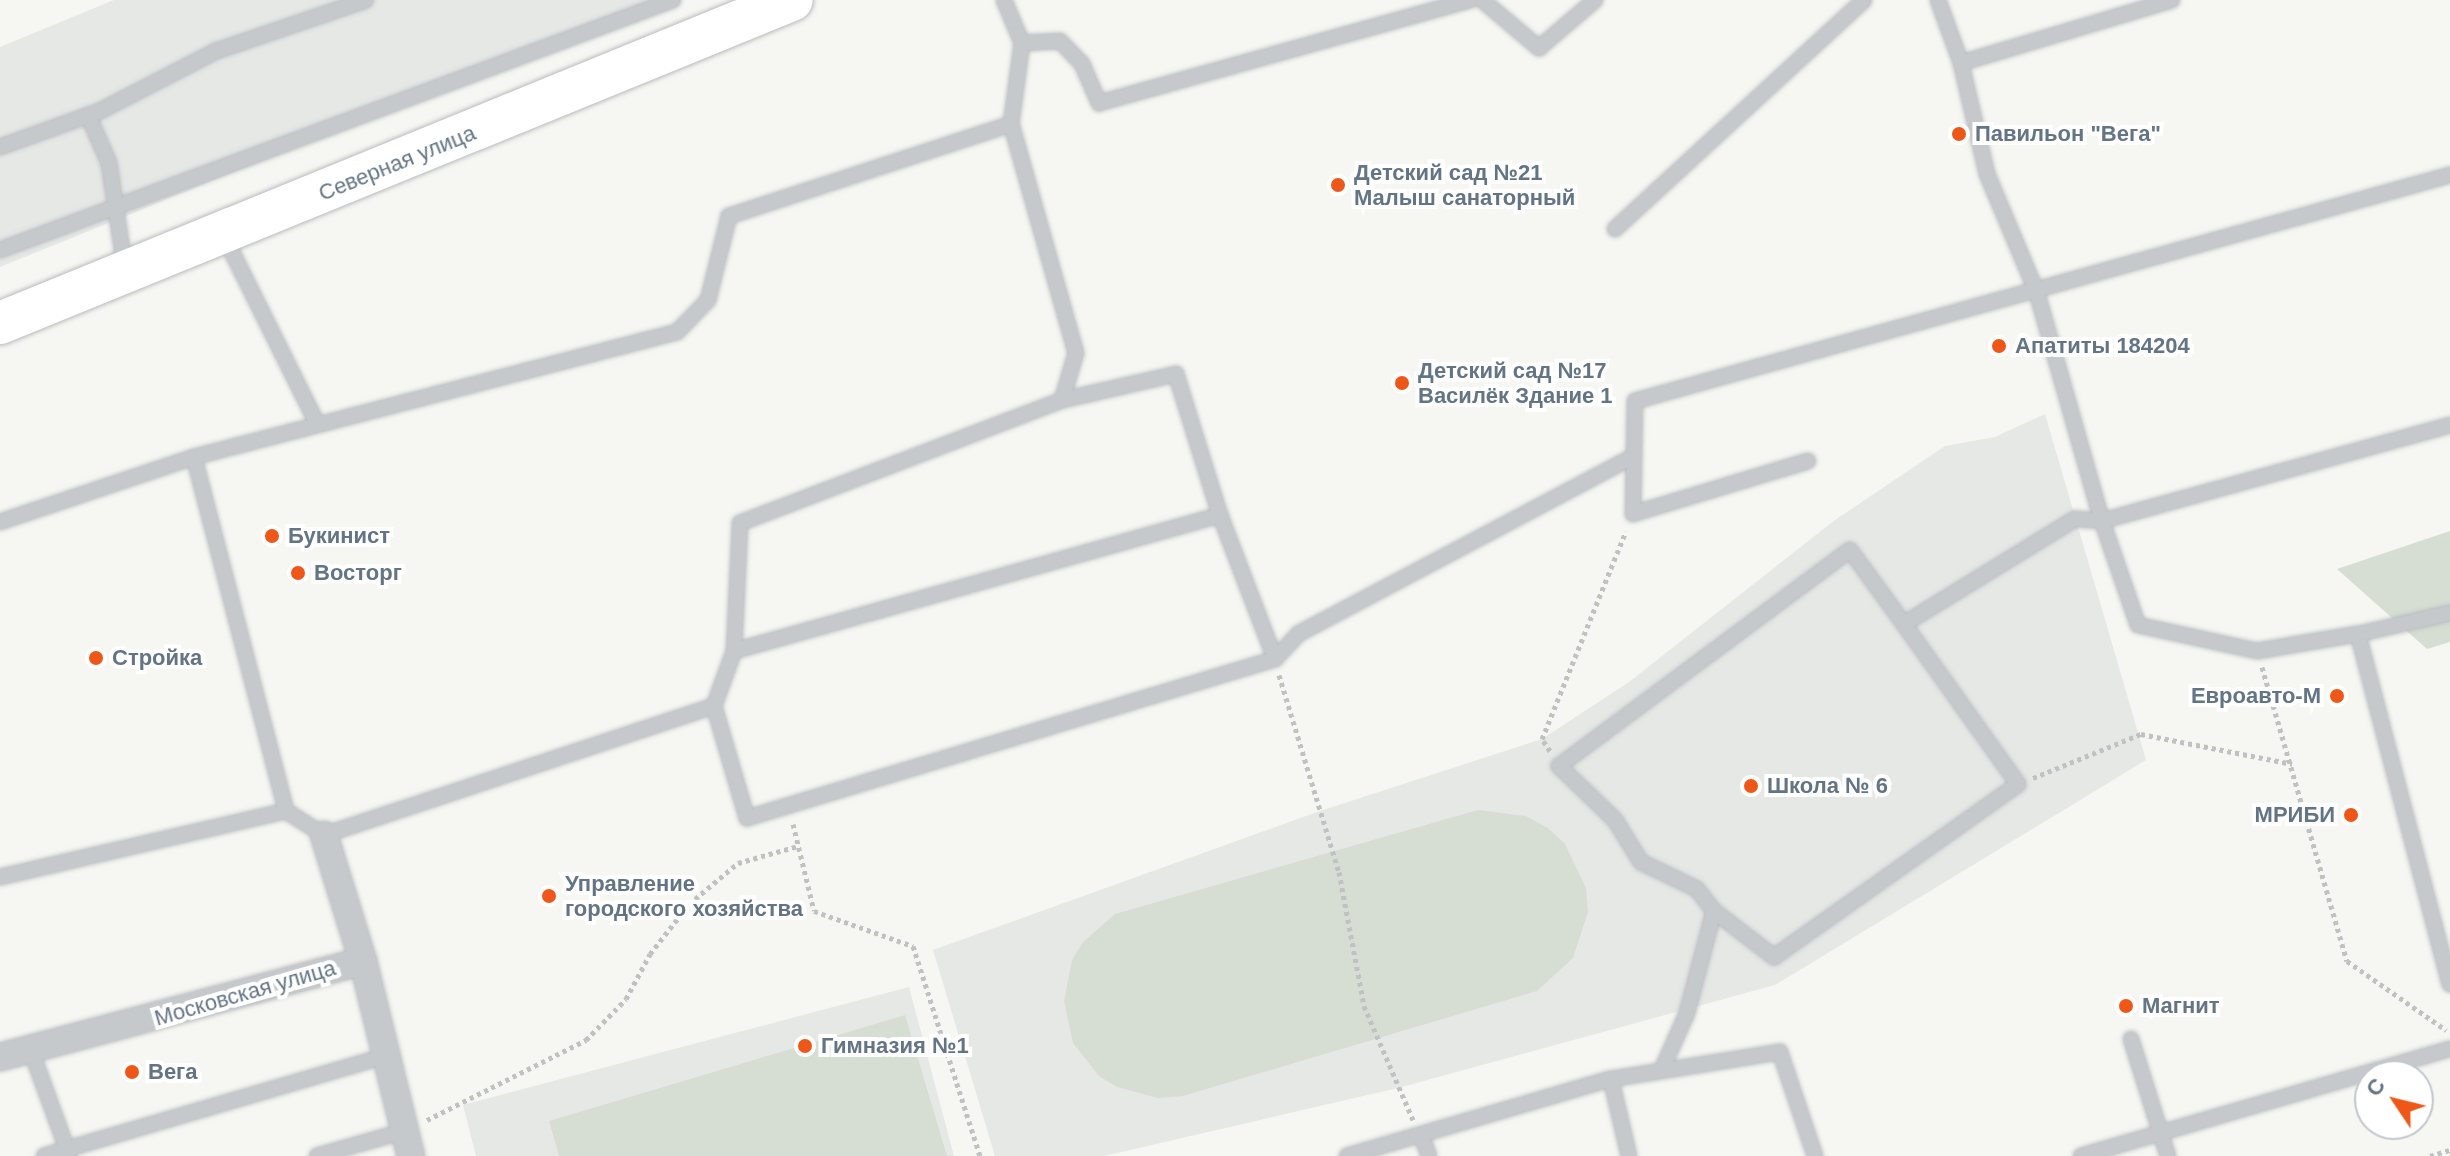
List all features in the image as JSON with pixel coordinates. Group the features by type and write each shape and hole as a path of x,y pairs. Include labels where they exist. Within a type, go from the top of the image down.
{"main road":[{"name":"Северная улица","path":"0,323 792,0"}],"street":[{"name":"Московская улица","path":"0,1057 32,1053 363,961 324,835"},
{"path":"363,961 408,1144"}],"lane":[{"path":"0,147 88,115 216,51 366,0"},
{"path":"0,250 673,0"},
{"path":"1004,0 1022,43 1011,124 1076,353 1062,400"},
{"path":"1022,43 1060,41 1082,64 1099,103 1471,0"},
{"path":"1482,0 1539,48 1595,0"},
{"path":"1615,229 1864,0"},
{"path":"1938,0 1961,63 1987,174 2037,293 2102,521 2138,625 2257,651 2358,634 2450,613"},
{"path":"1961,63 2172,0"},
{"path":"88,115 109,163 119,206 125,273"},
{"path":"0,522 194,457 677,332 708,300 729,216 1011,124"},
{"path":"1808,461 1633,514 1635,401 2037,293 2450,175"},
{"path":"223,234 317,423"},
{"path":"1275,659 1220,515 1176,374 1062,400 740,523 734,651 714,706 747,818 1275,659 1298,634 1634,456"},
{"path":"1904,624 2075,519 2102,521 2450,425"},
{"path":"194,457 286,811 324,835 714,706"},
{"path":"734,651 1220,515"},
{"path":"1850,550 1904,624 2018,784 1774,957 1714,911 1697,889 1641,862 1615,820 1559,766 1850,550"},
{"path":"2358,634 2450,984"},
{"path":"0,877 286,811"},
{"path":"1663,1067 1687,1013 1714,911"},
{"path":"2131,1039 2168,1156"},
{"path":"2081,1156 2450,1049"},
{"path":"1347,1156 1611,1079 1663,1067 1780,1052 1815,1156"},
{"path":"32,1053 68,1152"},
{"path":"44,1156 68,1152 385,1056"},
{"path":"1611,1079 1629,1156"},
{"path":"1421,1135 1429,1156"},
{"path":"317,1156 408,1144"}],"path":[{"path":"1559,766 1542,739 1633,514"},
{"path":"2257,651 2347,961 2450,1032"},
{"path":"1275,659 1339,872 1364,1006 1421,1135"},
{"path":"2018,784 2141,734 2292,764"},
{"path":"789,806 814,911 913,946 980,1156"},
{"path":"408,1144 586,1040 626,999 650,954 689,904 738,863 798,846"},
{"path":"2430,1156 2450,1150"}],"shaded area":[{"path":"114,0 659,0 0,267 0,47"},
{"name":"Школа № 6","path":"2045,414 2146,760 1775,985 1398,1088 1104,1156 995,1156 933,950 1317,812 1542,739 1629,682 1835,520 1945,446 1995,437"},
{"path":"2450,531 2450,642 2427,649 2337,569"},
{"path":"1478,810 1526,816 1548,828 1565,844 1586,888 1588,912 1573,958 1537,991 1183,1096 1158,1098 1117,1087 1099,1076 1073,1043 1064,1001 1072,960 1083,942 1115,914"},
{"name":"Гимназия №1","path":"909,987 954,1156 476,1156 463,1105"},
{"name":"Гимназия №1","path":"905,1015 947,1156 559,1156 549,1121"}],"place":[{"name":"Павильон \"Вега\"","path":"1959,134"},
{"name":"Детский сад №21 Малыш санаторный","path":"1338,185"},
{"name":"Апатиты 184204","path":"1999,346"},
{"name":"Детский сад №17 Василёк Здание 1","path":"1402,383"},
{"name":"Букинист","path":"272,536"},
{"name":"Восторг","path":"298,573"},
{"name":"Стройка","path":"96,658"},
{"name":"Евроавто-М","path":"2337,696"},
{"name":"Школа № 6","path":"1751,786"},
{"name":"МРИБИ","path":"2351,815"},
{"name":"Управление городского хозяйства","path":"549,896"},
{"name":"Магнит","path":"2126,1006"},
{"name":"Гимназия №1","path":"805,1046"},
{"name":"Вега","path":"132,1072"}]}
